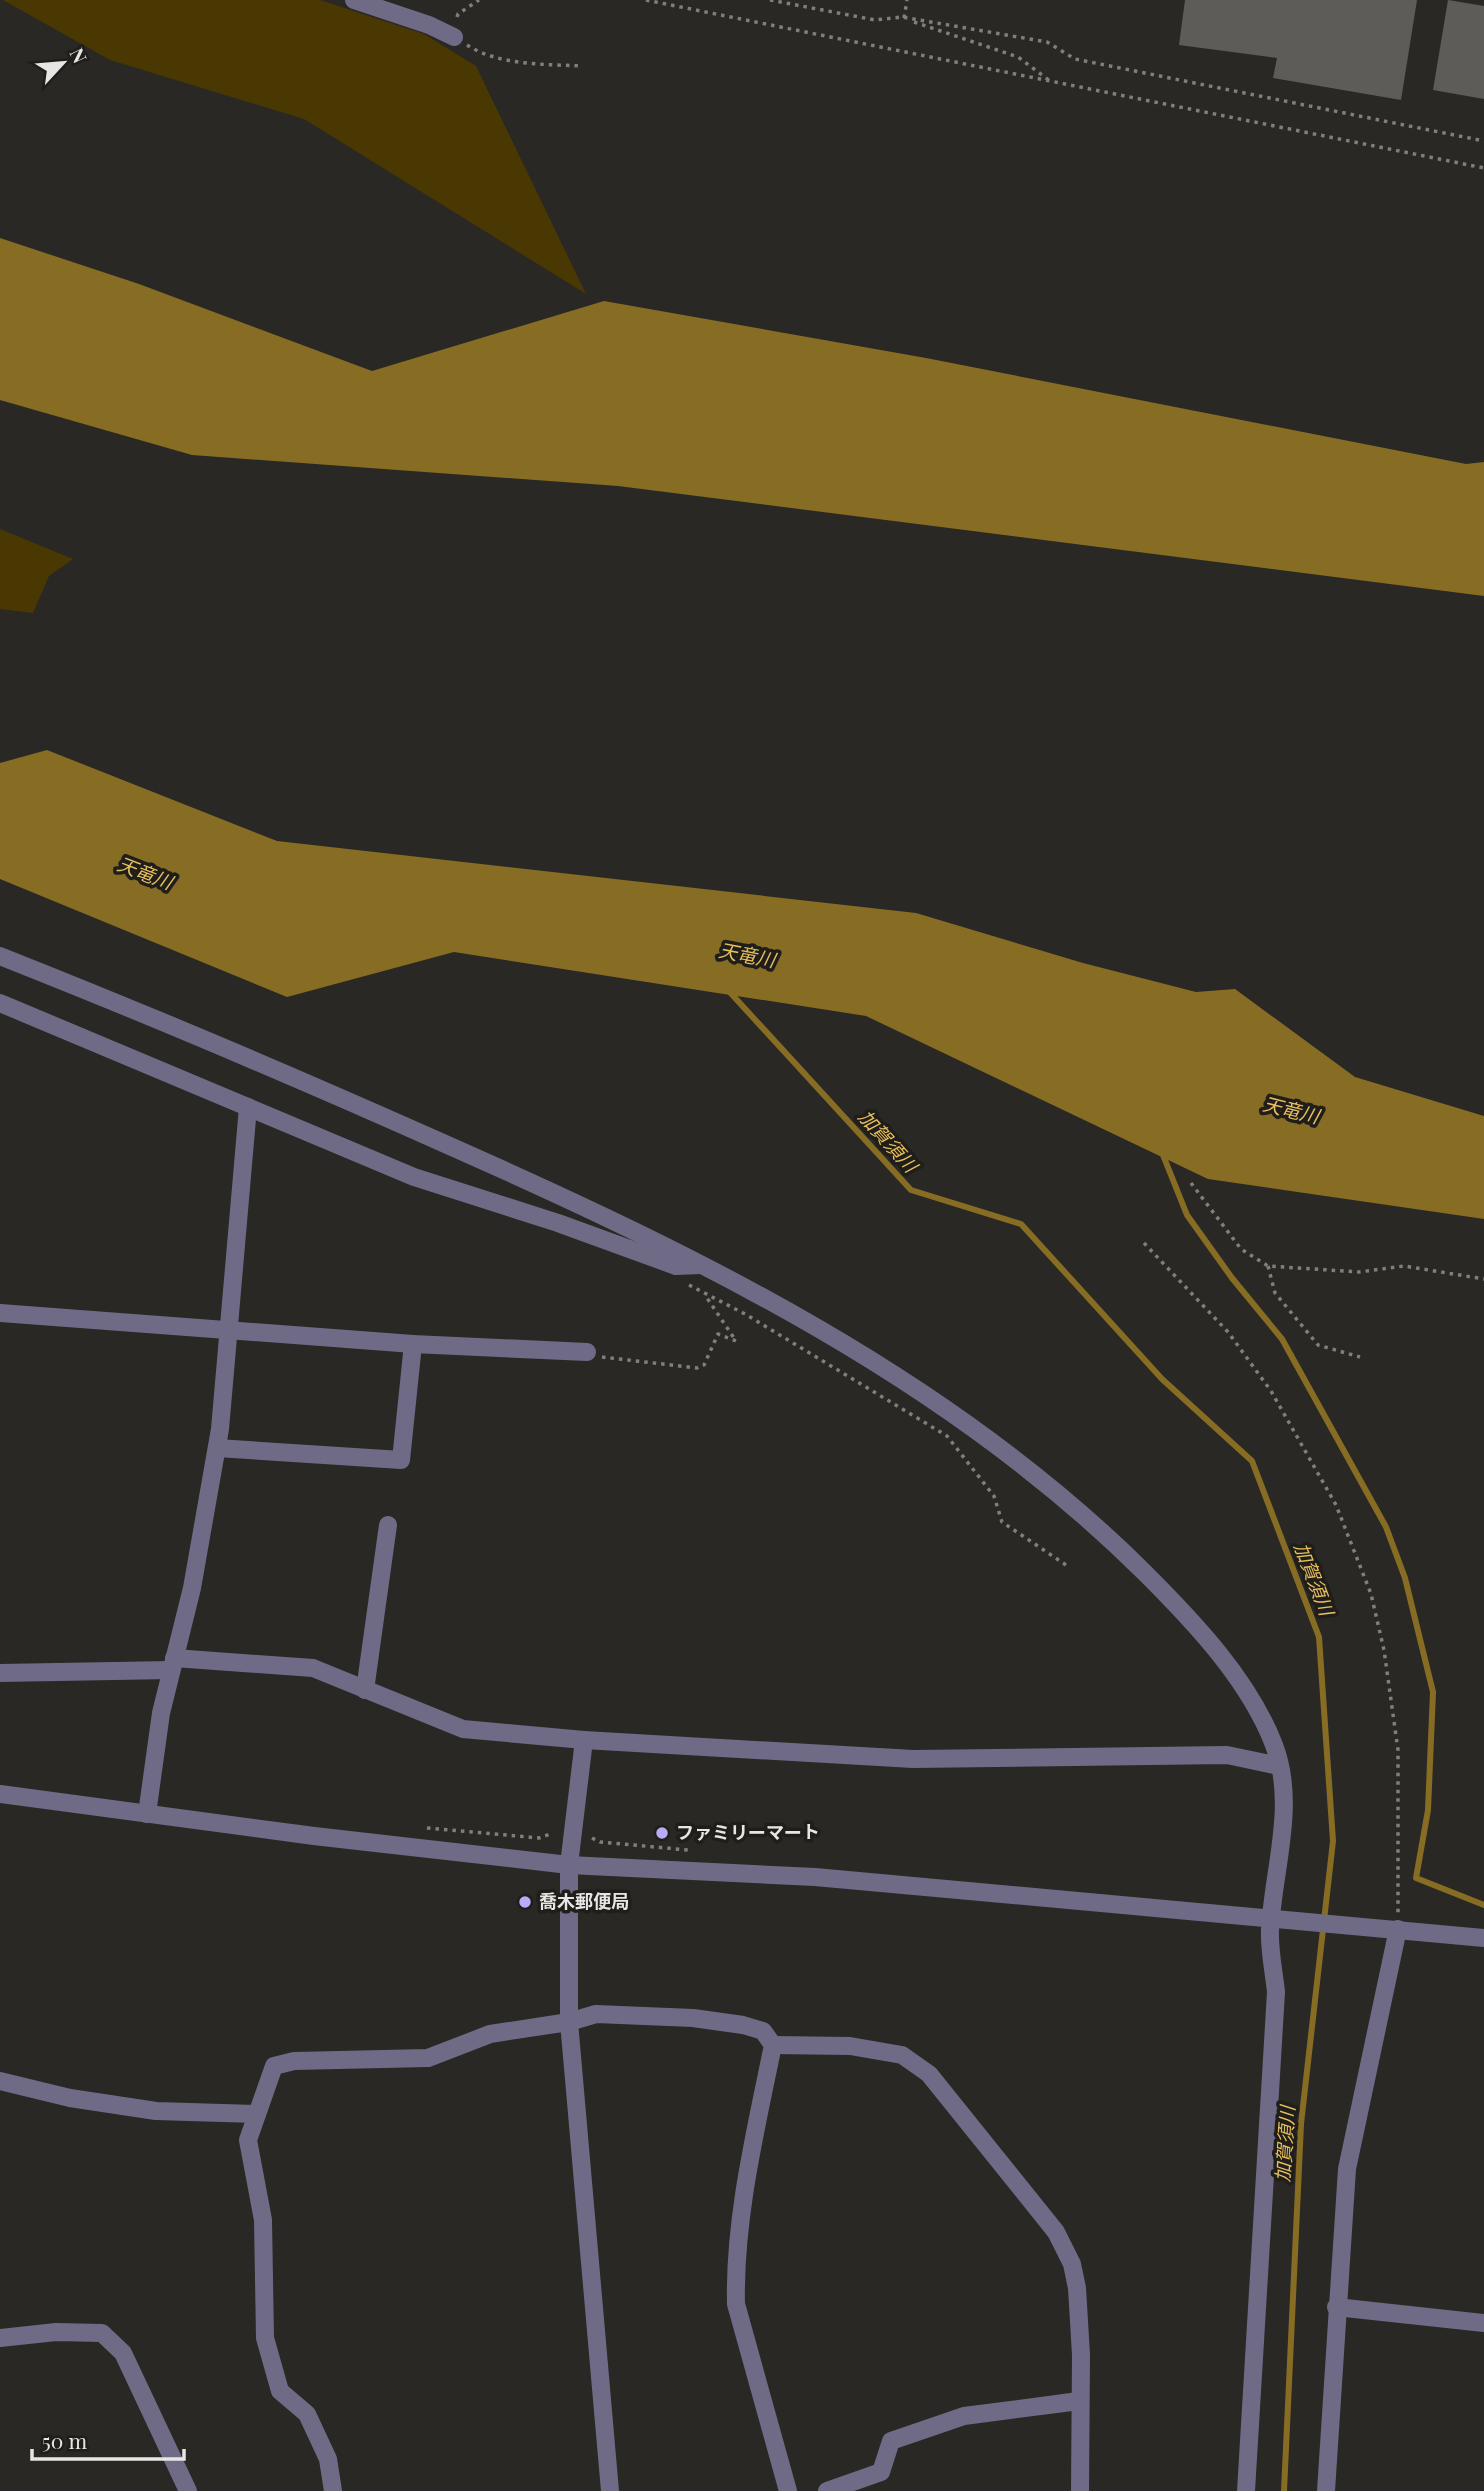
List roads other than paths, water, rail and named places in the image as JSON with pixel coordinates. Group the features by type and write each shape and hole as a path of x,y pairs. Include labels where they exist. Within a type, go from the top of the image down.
{"street":[{"path":"354,0 429,25 454,37"},
{"path":"0,956 347,1100 554,1192 704,1265 904,1382 1014,1456 1106,1534 1176,1604 1212,1647 1254,1707 1271,1738 1279,1766 1284,1804 1275,1923 1276,1992 1246,2491"},
{"path":"0,1003 414,1177 558,1223 676,1266 704,1265"},
{"path":"147,1814 161,1713 192,1588 217,1448 230,1331 248,1107"},
{"path":"0,1313 413,1344 587,1352"},
{"path":"217,1448 401,1460 413,1344"},
{"path":"365,1690 388,1525"},
{"path":"0,1673 173,1664 313,1668 463,1729 584,1740 913,1759 1227,1755 1279,1766"},
{"path":"584,1740 569,1865 569,2022 610,2491"},
{"path":"0,1794 569,1865 815,1877 1275,1923 1395,1929 1484,1938"},
{"path":"1326,2491 1347,2169 1395,1929"},
{"path":"333,2491 328,2459 307,2414 280,2391 265,2338 263,2220 248,2140 274,2066 294,2061 428,2059 490,2034 569,2022 596,2014 693,2018 743,2025 762,2031 773,2045 751,2158 735,2273 736,2304 788,2491"},
{"path":"773,2045 850,2046 902,2054 929,2074 1056,2232 1072,2264 1077,2288 1081,2355 1080,2491"},
{"path":"0,2081 70,2098 156,2111 257,2114"},
{"path":"1336,2307 1484,2323"},
{"path":"0,2338 56,2332 102,2333 123,2353 188,2491"},
{"path":"827,2491 881,2472 891,2441 964,2416 1079,2401"}],"water":[{"path":"0,238 139,284 372,371 604,301 926,358 1466,464 1484,462 1484,596 618,486 192,455 0,400"},
{"name":"天竜川","path":"47,750 277,841 916,913 1083,963 1196,992 1235,989 1355,1077 1484,1116 1484,1219 1208,1179 866,1016 454,952 287,997 0,879 0,763"}],"waterway":[{"name":"加賀須川","path":"726,988 911,1190 1021,1224 1162,1379 1252,1461 1319,1637 1333,1841 1301,2124 1284,2491"},
{"path":"1161,1150 1187,1215 1232,1278 1282,1339 1386,1527 1405,1578 1433,1692 1428,1810 1416,1878 1484,1905"}],"place":[{"name":"ファミリーマート","path":"662,1833"},
{"name":"喬木郵便局","path":"525,1902"}]}
